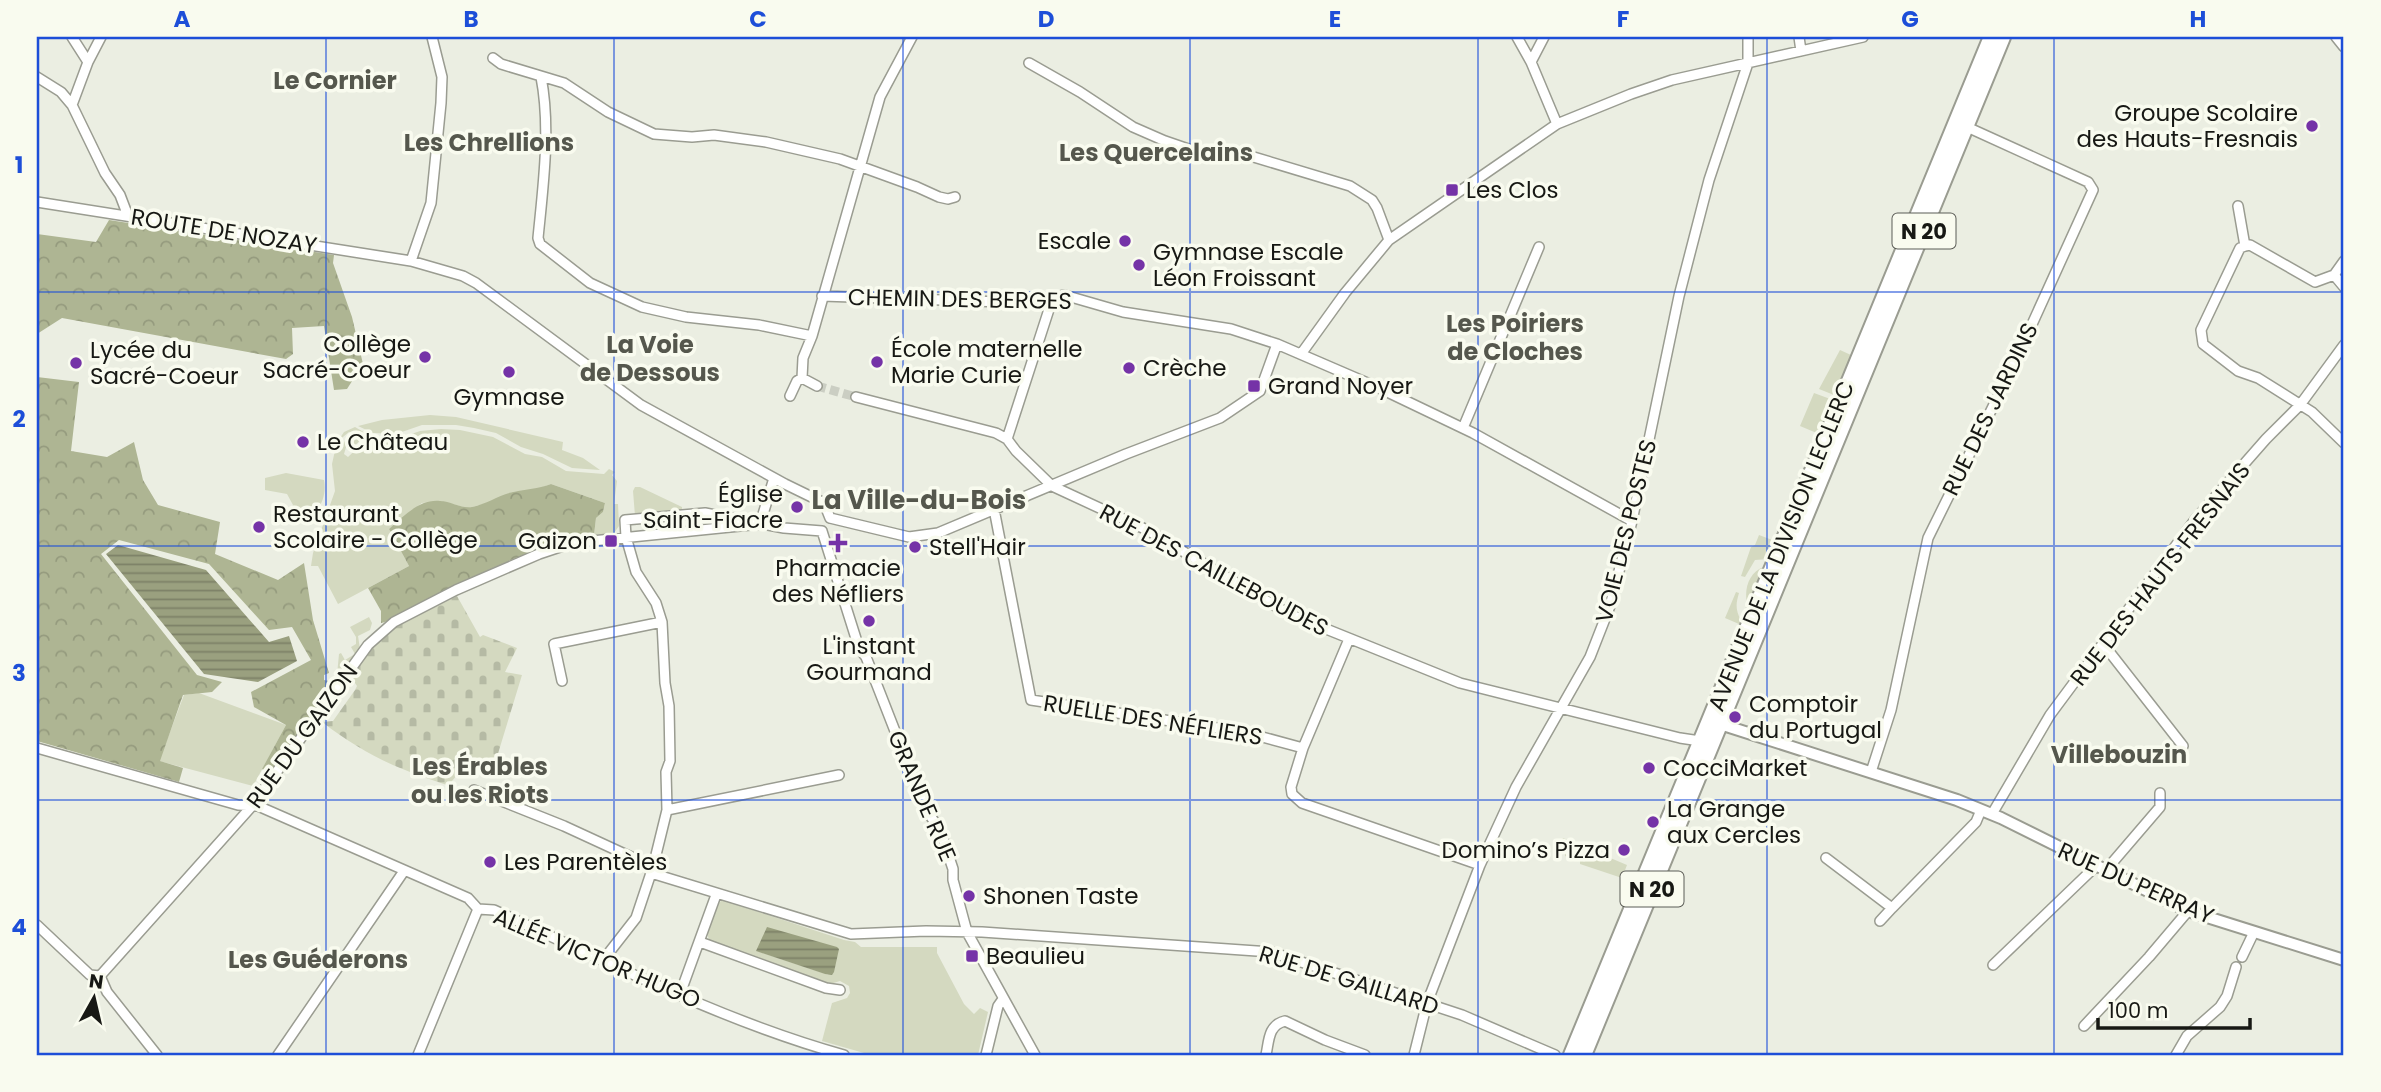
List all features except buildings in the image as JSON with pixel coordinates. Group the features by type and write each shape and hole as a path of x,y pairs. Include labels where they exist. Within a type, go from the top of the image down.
{"main road":[{"name":"AVENUE DE LA DIVISION LECLERC","path":"1571,1055 1991,37"},
{"name":"AVENUE DE LA DIVISION LECLERC","path":"1584,1055 2003,37"}],"street":[{"path":"72,37 88,62"},
{"path":"72,105 88,62 101,37"},
{"path":"411,261 430,203 441,103 442,77 432,37"},
{"path":"802,378 803,358 812,336 880,97 912,37"},
{"path":"1517,37 1531,62 1557,124"},
{"path":"1531,62 1544,37"},
{"name":"VOIE DES POSTES","path":"1414,1055 1427,1003 1480,865 1516,787 1590,657 1601,632 1632,521 1690,252 1709,180 1748,63 1748,37"},
{"path":"1799,37 1801,51"},
{"path":"1301,354 1345,293 1389,240 1557,124 1672,80 1863,37"},
{"path":"2336,37 2344,46"},
{"path":"493,58 501,64 564,83 608,112 654,134 670,137 714,135 814,152 939,197 956,197"},
{"path":"1028,63 1080,92 1133,127 1166,141 1197,152 1219,151 1247,155 1350,186 1372,200 1389,240"},
{"path":"37,77 61,92 72,105 105,173 120,195 128,216"},
{"path":"541,77 544,90 545,152 538,238 540,244 590,283 642,307 686,317 759,325 812,336"},
{"name":"RUE DES JARDINS","path":"1871,772 1891,710 1928,538 1953,483 2002,390 2093,190 2088,182 1967,127"},
{"name":"ROUTE DE NOZAY","path":"37,202 411,261 463,276 477,283 640,405 824,503 830,518"},
{"path":"2238,206 2245,246"},
{"path":"2344,261 2334,275 2315,282 2250,245 2240,248 2201,330 2203,344 2238,371 2258,378 2312,412 2344,443"},
{"path":"1463,428 1539,247"},
{"path":"2334,275 2344,288"},
{"name":"CHEMIN DES BERGES","path":"822,296 1035,303 1064,295 1123,312 1231,329 1301,354 1463,428 1632,521"},
{"path":"856,397 996,433 1007,439 1053,297"},
{"path":"822,531 830,518 892,533 920,537 937,534 1150,445 1200,428 1251,399 1262,387 1277,344"},
{"name":"RUE DES HAUTS FRESNAIS","path":"1880,921 1976,822 1991,814 2050,715 2194,521 2300,405 2344,345"},
{"path":"802,378 817,386"},
{"path":"790,396 797,381 802,378"},
{"name":"RUE DES CAILLEBOUDES","path":"1007,439 1052,486 1146,530 1289,614 1460,683 1700,741"},
{"path":"760,524 774,478"},
{"path":"1069,495 1070,479"},
{"name":"RUELLE DES NÉFLIERS","path":"994,509 1031,700 1244,732 1303,748"},
{"name":"RUE DU GAIZON","path":"626,537 625,520 705,513 800,531 822,531"},
{"name":"RUE DU GAIZON","path":"100,976 252,806 375,637 397,620 456,590 572,543 760,524"},
{"name":"GRANDE RUE","path":"822,531 845,596 845,606 859,648 866,657 899,745 925,804 938,825 953,869 953,880 967,932 1035,1055"},
{"path":"604,959 636,918 652,870 667,810 666,772 670,761 669,706 662,622 656,603 636,572 626,537"},
{"path":"562,681 554,644 662,622"},
{"path":"1349,639 1303,748 1291,788 1292,794 1302,803 1480,865"},
{"path":"2104,645 2183,746"},
{"path":"1700,741 1720,724"},
{"name":"RUE DU PERRAY","path":"1720,724 1991,814 2188,911 2344,960"},
{"name":"ALLÉE VICTOR HUGO","path":"37,748 238,805 258,806 468,898 478,909 494,910 680,994 756,1025 844,1055"},
{"path":"667,810 839,775"},
{"name":"RUE DE GAILLARD","path":"474,790 564,826 652,870 716,895 851,934 967,932 1271,952 1427,1003 1555,1055"},
{"path":"1993,965 2101,868 2160,807 2160,793"},
{"path":"1826,858 1892,908"},
{"path":"278,1055 404,871"},
{"path":"680,994 716,895"},
{"path":"418,1055 478,909"},
{"path":"2084,1026 2188,911"},
{"path":"37,925 90,975 100,976 107,992 157,1055"},
{"path":"2242,957 2255,932"},
{"path":"700,942 826,988 839,990"},
{"path":"2176,1055 2187,1036 2220,1007 2227,996 2236,967"},
{"path":"986,1055 998,1006 1003,999"},
{"path":"1266,1055 1271,1030 1285,1021 1365,1055"}],"green space":[{"path":"109,220 334,255 333,263 352,317 363,364 347,389 334,390 324,326 292,328 293,354 286,359 62,318 37,334 37,234 96,242"},
{"path":"1840,350 1851,355 1834,395 1819,389"},
{"path":"37,377 79,382 71,451 107,457 134,442 143,480 158,505 220,522 215,554 278,580 304,563 313,620 329,673 324,675 324,680 329,681 327,694 270,773 262,769 286,725 254,707 251,692 311,660 292,627 269,630 209,564 119,540 101,554 197,675 222,682 212,692 183,695 160,761 183,768 179,782 37,741"},
{"path":"1814,393 1833,400 1819,434 1800,426"},
{"path":"430,415 456,417 563,442 562,450 583,458 600,470 572,468 521,447 496,433 474,428 422,425 396,434 373,433 358,426 382,420"},
{"path":"355,427 367,434 349,451 353,434 349,432 338,441 344,432"},
{"path":"441,429 493,437 525,454 542,457 566,471 604,474 609,469 615,472 612,475 617,481 614,504 618,504 619,526 614,533 594,535 596,518 603,512 605,503 551,484 535,490 512,492 488,503 468,508 440,501 422,503 389,529 409,566 338,604 318,566 311,566 335,491 332,464 336,446 340,446 349,437 344,454 348,457 369,437 400,438 420,431"},
{"path":"286,473 324,480 321,504 310,516 304,518 290,509 293,505 287,494 265,490 265,478"},
{"path":"551,484 605,503 603,512 596,518 594,535 553,545 514,559 381,623 381,611 368,588 409,566 389,529 406,514 432,501 472,507 508,493"},
{"path":"635,487 682,507 682,513 635,516"},
{"path":"1759,535 1775,541 1768,559 1755,560 1745,577 1741,576 1751,547 1755,545"},
{"path":"1764,567 1748,606 1748,583 1754,573"},
{"path":"1736,592 1739,593 1739,624 1725,618"},
{"path":"457,596 480,637 483,635 517,648 505,672 522,675 493,770 465,766 450,786 383,760 322,722 333,721 355,690 357,686 351,677 376,643 398,625"},
{"path":"369,617 372,623 370,630 358,636 360,649 341,675 337,675 339,654 341,653 345,660 355,654 351,647 356,644 356,637 350,627"},
{"path":"199,693 286,725 253,786 159,761 184,695"},
{"path":"1563,838 1627,865 1622,878 1565,856 1566,851 1559,848"},
{"path":"722,900 855,942 861,947 937,947 937,953 964,1004 974,1014 980,1008 988,1012 978,1055 871,1055 822,1041 832,1003 847,998 850,993 849,986 840,981 827,985 709,940 707,933","holes":["763,938 829,975 757,951"]}],"shaded area":[{"path":"118,545 206,570 269,642 289,636 297,661 258,682 204,674 106,554"},
{"path":"767,927 837,947 839,949 832,975 756,951"}],"tunnel":[{"path":"817,386 856,397"}],"place":[{"name":"Groupe Scolaire des Hauts-Fresnais","path":"2312,126"},
{"name":"Les Clos","path":"1452,190"},
{"name":"Escale","path":"1125,241"},
{"name":"Gymnase Escale Léon Froissant","path":"1139,265"},
{"name":"Collège Sacré-Coeur","path":"425,357"},
{"name":"École maternelle Marie Curie","path":"877,362"},
{"name":"Lycée du Sacré-Coeur","path":"76,363"},
{"name":"Crèche","path":"1129,368"},
{"name":"Gymnase","path":"509,372"},
{"name":"Grand Noyer","path":"1254,386"},
{"name":"Le Château","path":"303,442"},
{"name":"Église Saint-Fiacre","path":"797,507"},
{"name":"Restaurant Scolaire - Collège","path":"259,527"},
{"name":"Gaizon","path":"611,541"},
{"name":"Pharmacie des Néfliers","path":"838,543"},
{"name":"Stell'Hair","path":"915,547"},
{"name":"L'instant Gourmand","path":"869,621"},
{"name":"Comptoir du Portugal","path":"1735,717"},
{"name":"CocciMarket","path":"1649,768"},
{"name":"La Grange aux Cercles","path":"1653,822"},
{"name":"Domino’s Pizza","path":"1624,850"},
{"name":"Les Parentèles","path":"490,862"},
{"name":"Shonen Taste","path":"969,896"},
{"name":"Beaulieu","path":"972,956"}],"district":[{"name":"Le Cornier","path":"335,80"},
{"name":"Les Chrellions","path":"489,142"},
{"name":"Les Quercelains","path":"1156,152"},
{"name":"Les Poiriers de Cloches","path":"1515,337"},
{"name":"La Voie de Dessous","path":"650,358"},
{"name":"La Ville-du-Bois","path":"919,500"},
{"name":"Villebouzin","path":"2119,754"},
{"name":"Les Érables ou les Riots","path":"480,780"},
{"name":"Les Guéderons","path":"318,959"}]}
